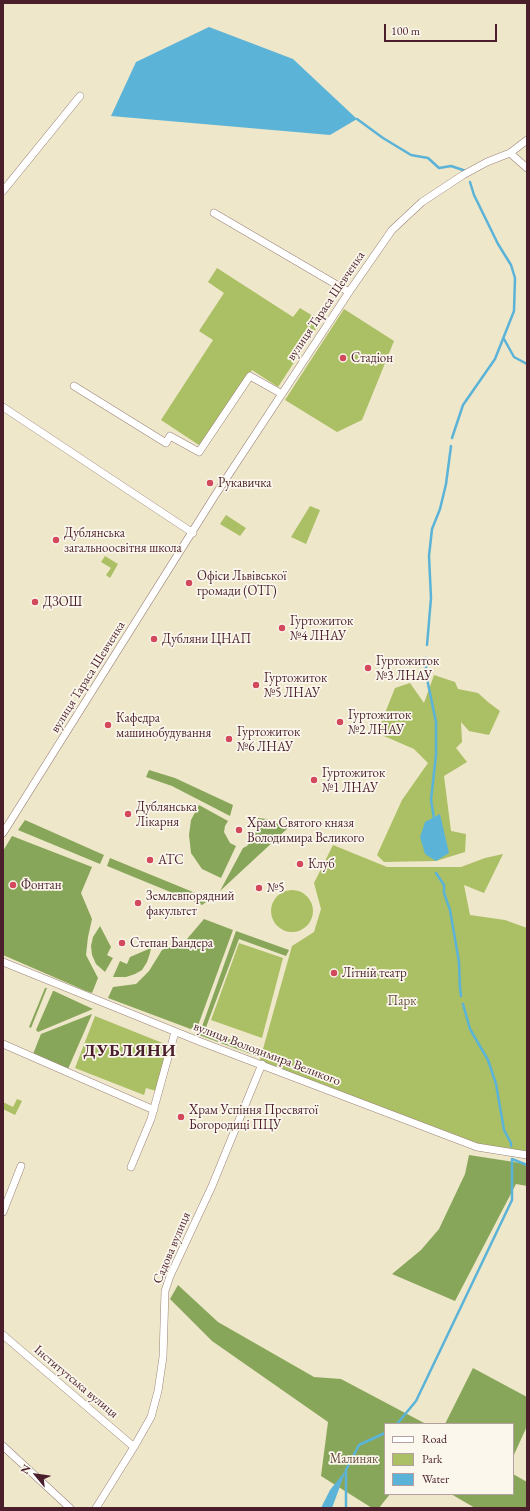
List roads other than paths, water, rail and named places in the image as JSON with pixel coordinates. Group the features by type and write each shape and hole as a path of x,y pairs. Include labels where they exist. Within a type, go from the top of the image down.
{"street":[{"path":"3,192 80,96"},
{"name":"вулиця Тараса Шевченка","path":"3,833 193,533 214,497 349,292 392,230 422,202 463,175 487,162 510,153 527,140"},
{"path":"510,153 527,168"},
{"path":"214,213 349,292"},
{"path":"74,386 166,443 170,436 199,452 250,376 282,394"},
{"path":"3,406 193,533"},
{"name":"вулиця Володимира Великого","path":"3,962 175,1032 477,1146 527,1155"},
{"path":"131,1167 154,1110 175,1032"},
{"path":"3,1044 154,1110"},
{"name":"Садова вулиця","path":"96,1508 151,1417 158,1391 163,1357 165,1291 212,1186 262,1064"},
{"path":"3,1212 20,1166"},
{"name":"Інститутська вулиця","path":"3,1335 134,1447"},
{"path":"3,1446 70,1508"}],"water":[{"path":"209,27 293,59 357,119 330,135 111,116 136,62"},
{"path":"440,814 449,853 436,861 425,854 420,837 425,822"},
{"path":"346,1470 332,1508 321,1508 330,1490"}],"waterway":[{"path":"357,119 383,138 411,155 428,158 439,168 451,166 466,171"},
{"path":"452,438 463,405 495,359 514,311 515,278 511,265 498,244 474,195 470,182"},
{"path":"504,339 514,357 527,364"},
{"path":"427,645 431,598 429,556 432,529 440,509 446,484 451,446"},
{"path":"426,658 426,674 436,722 436,755 431,800 434,818"},
{"path":"436,873 444,885 444,893 450,910 459,962 461,996"},
{"path":"463,1004 470,1029 488,1060 496,1084 504,1130 511,1143 511,1146"},
{"path":"398,1423 416,1401 512,1200 512,1159 527,1165"},
{"path":"346,1508 346,1470 359,1445 384,1433"}],"place":[{"name":"Стадіон","path":"343,358"},
{"name":"Рукавичка","path":"210,483"},
{"name":"Дублянська загальноосвітня школа","path":"56,540"},
{"name":"Офіси Львівської громади (ОТГ)","path":"189,583"},
{"name":"ДЗОШ","path":"35,602"},
{"name":"Гуртожиток №4 ЛНАУ","path":"282,628"},
{"name":"Дубляни ЦНАП","path":"154,639"},
{"name":"Гуртожиток №3 ЛНАУ","path":"368,668"},
{"name":"Гуртожиток №5 ЛНАУ","path":"256,685"},
{"name":"Гуртожиток №2 ЛНАУ","path":"340,722"},
{"name":"Кафедра машинобудування","path":"108,725"},
{"name":"Гуртожиток №6 ЛНАУ","path":"229,739"},
{"name":"Гуртожиток №1 ЛНАУ","path":"314,780"},
{"name":"Дублянська Лікарня","path":"128,814"},
{"name":"Храм Святого князя Володимира Великого","path":"239,830"},
{"name":"АТС","path":"150,860"},
{"name":"Клуб","path":"300,864"},
{"name":"Фонтан","path":"13,885"},
{"name":"№5","path":"259,888"},
{"name":"Землевпорядний факультет","path":"138,903"},
{"name":"Степан Бандера","path":"122,943"},
{"name":"Літній театр","path":"334,973"},
{"name":"Храм Успіння Пресвятої Богородиці ПЦУ","path":"181,1117"}],"district":[{"name":"ДУБЛЯНИ","path":"130,1051"}],"park label":[{"name":"Парк","path":"402,1001"},
{"name":"Малиняк","path":"354,1459"}]}
